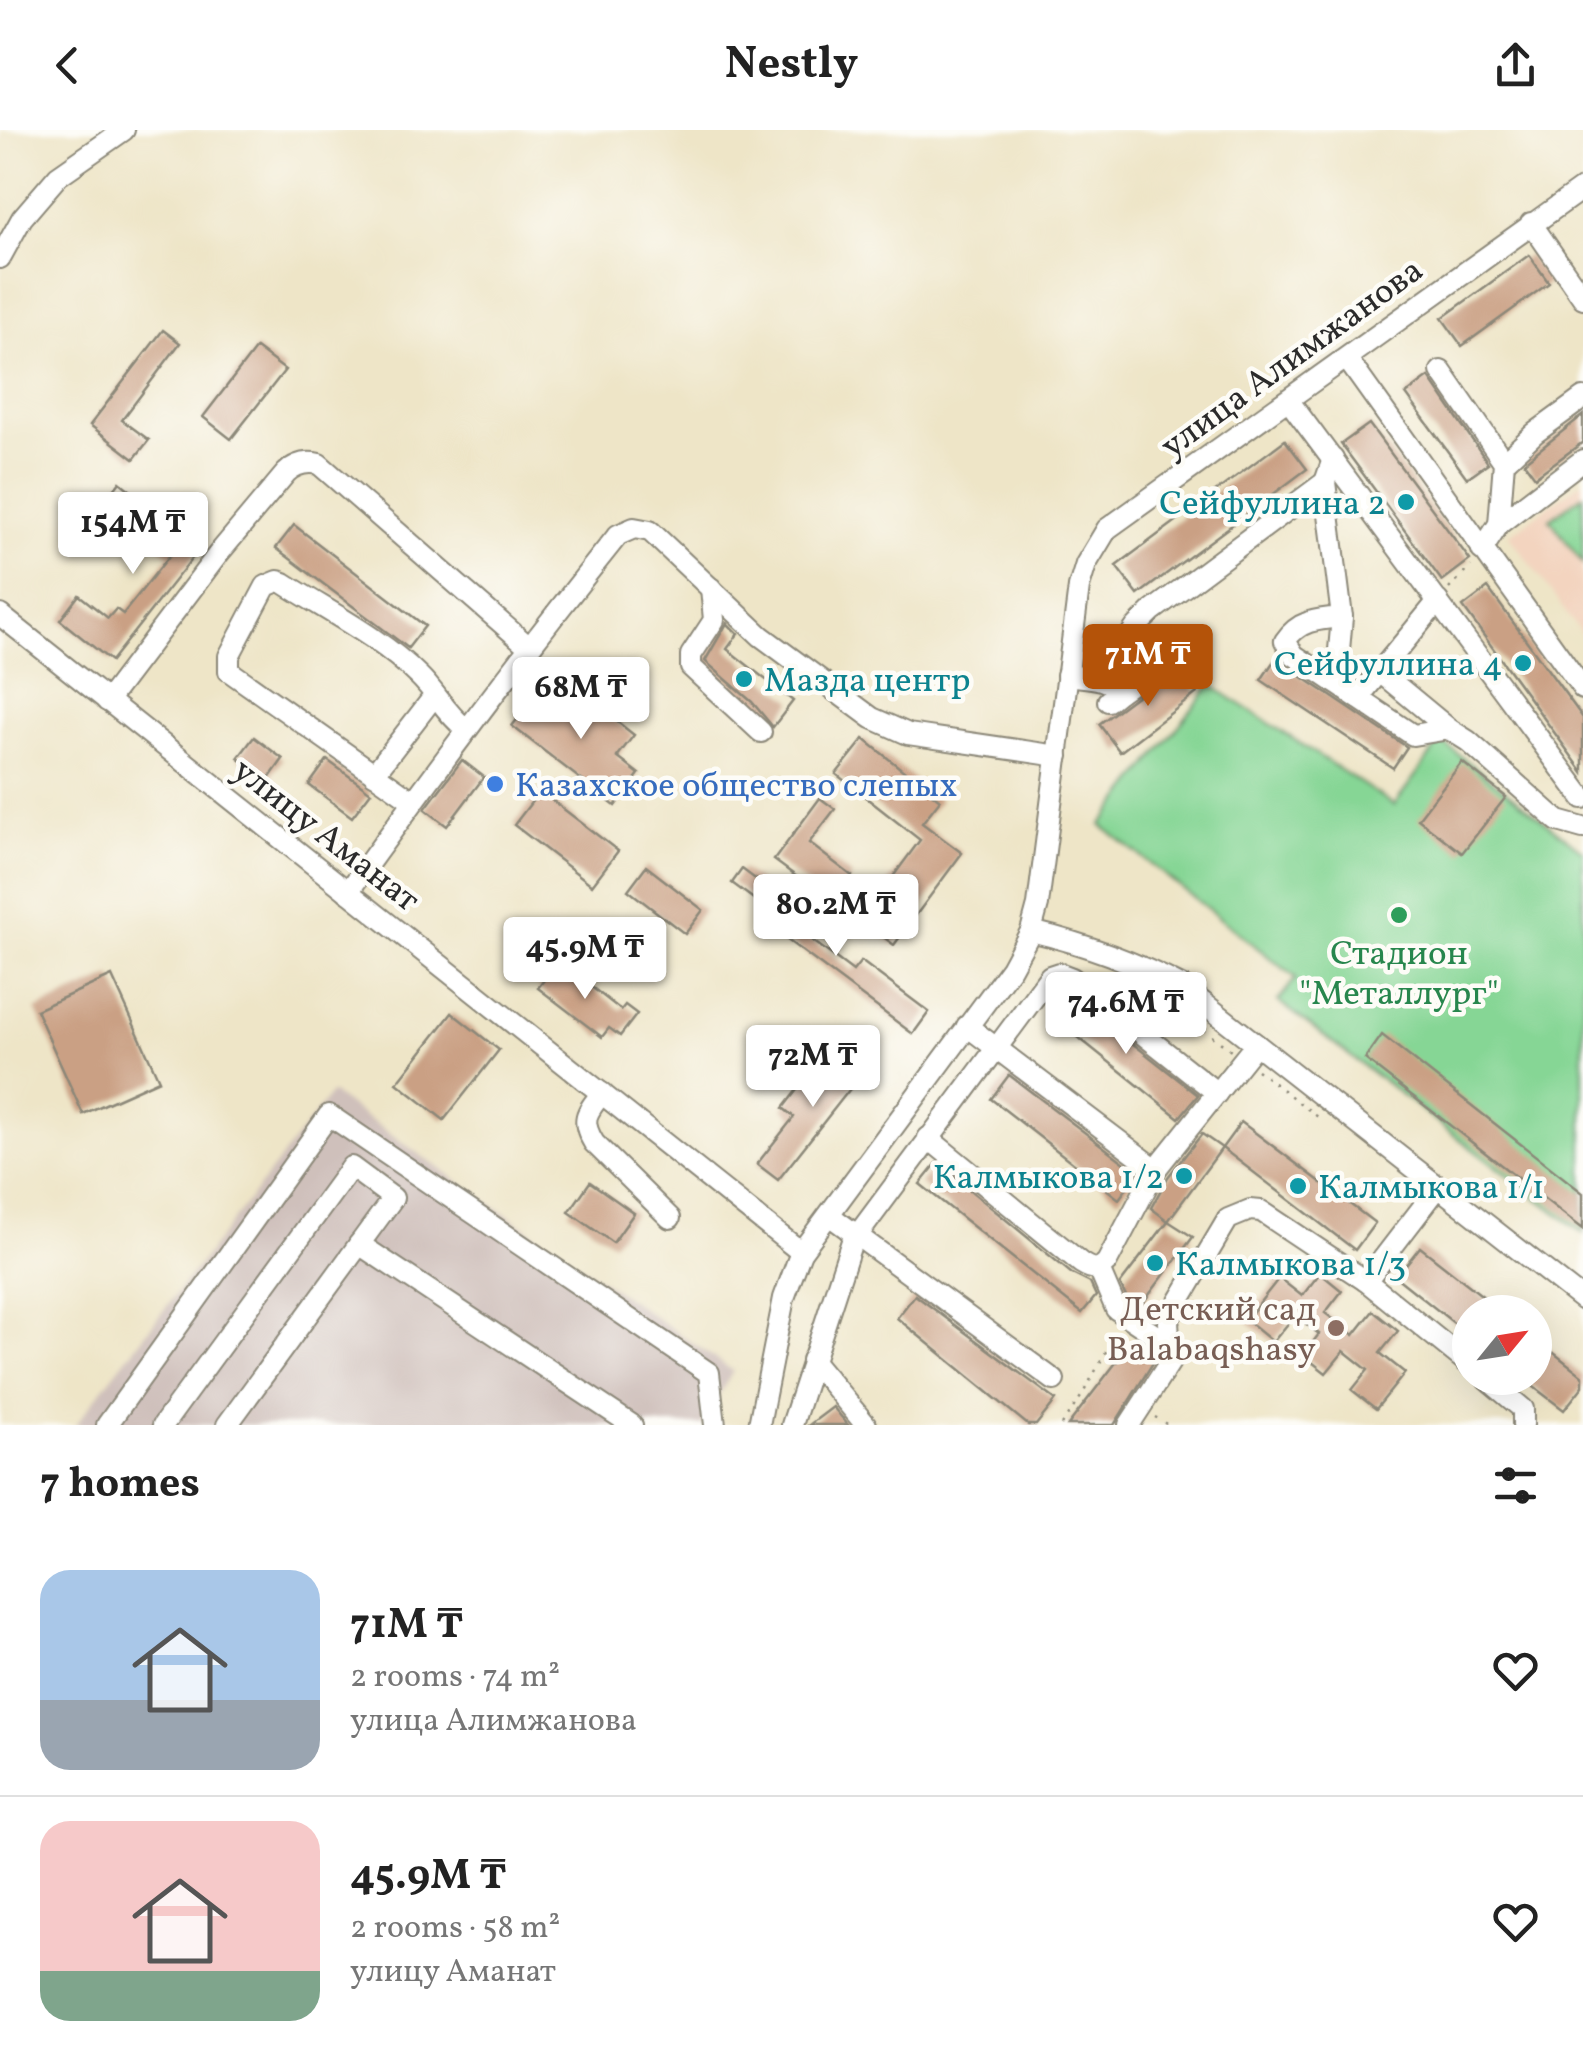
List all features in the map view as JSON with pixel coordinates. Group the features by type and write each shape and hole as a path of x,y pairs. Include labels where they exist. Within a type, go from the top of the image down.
{"street":[{"path":"0,258 22,218 58,176 124,130"},
{"name":"улица Алимжанова","path":"759,1425 784,1298 801,1252 1011,968 1032,931 1080,587 1086,564 1107,529 1583,188"},
{"path":"1532,223 1583,298"},
{"path":"1347,359 1583,689"},
{"path":"1441,371 1504,462 1499,524"},
{"path":"1504,462 1583,398"},
{"path":"1289,401 1583,798"},
{"path":"1333,459 1325,482 1342,618 1336,683"},
{"path":"1482,550 1499,524 1583,460"},
{"path":"107,701 219,553 286,473 293,466 311,462 318,464 529,647"},
{"path":"1100,680 1136,627 1152,611 1325,482"},
{"path":"348,892 466,728 618,535 640,527 650,531 761,636 872,718 908,734 1058,756"},
{"path":"413,801 229,672 229,656 266,586 284,583 398,658 421,677 454,719 466,728"},
{"path":"711,588 714,620 691,655 691,667 760,732"},
{"path":"1358,698 1438,601"},
{"name":"улицу Аманат","path":"0,616 801,1252"},
{"path":"1342,618 1309,620 1285,641 1294,655 1413,734 1449,729"},
{"path":"1068,676 1115,686 1114,697 1158,664"},
{"path":"1380,672 1558,821 1583,828"},
{"path":"374,774 435,695"},
{"path":"1032,931 1137,963 1182,987 1250,1052 1439,1186 1583,1300"},
{"path":"792,1425 844,1259 855,1236 1043,982 1054,974 1066,974 1217,1093"},
{"path":"966,1026 1156,1169"},
{"path":"928,1138 1081,1263 1099,1269 1108,1262 1156,1169 1250,1052"},
{"path":"602,1093 584,1114 588,1133 670,1218"},
{"path":"107,1425 329,1115 709,1374 715,1425"},
{"path":"163,1425 351,1167 393,1198 228,1425"},
{"path":"1366,1281 1439,1186"},
{"path":"1129,1425 1170,1362 1168,1320 1228,1219 1240,1212 1261,1211 1366,1281 1452,1350"},
{"path":"829,1215 1054,1380"},
{"path":"359,1244 632,1425"},
{"path":"1099,1269 1110,1297 1125,1317 1168,1343"},
{"path":"812,1360 866,1425"},
{"path":"1506,1395 1523,1409 1523,1425"}],"path":[{"path":"1438,601 1482,550"},
{"path":"1147,989 1250,1052"},
{"path":"1061,1425 1125,1317"}],"shaded area":[{"path":"1583,481 1583,636 1509,535"},
{"path":"331,1093 733,1371 702,1425 75,1425"}],"green space":[{"path":"1583,495 1583,564 1550,519"},
{"name":"Стадион \"Металлург\"","path":"1211,685 1394,805 1441,741 1583,851 1583,1233 1278,1001 1296,978 1101,825"}],"building":[{"path":"1529,255 1549,283 1462,346 1442,318"},
{"path":"163,330 180,343 122,420 149,440 134,459 90,425"},
{"path":"256,348 285,370 231,439 203,417"},
{"path":"1429,377 1488,463 1467,478 1406,394"},
{"path":"1583,415 1583,442 1535,477 1524,462"},
{"name":"Сейфуллина 2","path":"1369,424 1470,560 1442,581 1341,444"},
{"path":"1285,440 1307,469 1138,595 1116,566"},
{"path":"120,482 201,547 111,661 60,620 79,595 108,618 116,609 123,614 170,555 104,503"},
{"path":"294,525 425,626 408,648 276,548"},
{"name":"Сейфуллина 4","path":"1488,588 1583,718 1583,772 1463,607"},
{"name":"Мазда центр","path":"727,623 738,634 727,649 793,701 773,727 752,702 705,661"},
{"path":"1278,655 1286,666 1407,747 1393,768 1261,680"},
{"path":"1177,666 1197,693 1120,752 1099,724"},
{"path":"540,690 565,708 578,691 634,735 617,757 639,774 615,806 512,726"},
{"path":"254,737 283,759 268,780 238,758"},
{"path":"864,739 940,800 922,823 962,853 894,945 861,920 920,840 836,774"},
{"path":"327,760 371,792 352,817 309,785"},
{"path":"462,760 484,777 447,826 425,809"},
{"path":"1462,762 1506,797 1462,853 1418,819"},
{"path":"540,791 618,851 592,885 514,825"},
{"path":"820,798 835,809 809,843 852,876 832,903 774,860"},
{"path":"646,866 703,910 685,934 628,890"},
{"path":"742,869 814,923 805,935 853,971 861,961 929,1012 913,1034 782,936 790,926 732,883"},
{"path":"558,961 621,1010 625,1005 637,1014 620,1036 609,1028 602,1037 538,988"},
{"path":"112,976 159,1080 83,1114 36,1010"},
{"path":"1071,995 1198,1095 1179,1118 1053,1017"},
{"path":"452,1013 499,1050 444,1120 397,1083"},
{"path":"1382,1035 1583,1193 1583,1229 1365,1059"},
{"path":"851,1044 872,1061 778,1180 757,1164 794,1117 783,1108 807,1077 818,1086"},
{"path":"1009,1075 1138,1173 1119,1199 991,1099"},
{"name":"Калмыкова 1/1","path":"1241,1122 1375,1223 1355,1250 1222,1148"},
{"name":"Калмыкова 1/2","path":"1202,1134 1222,1148 1168,1221 1151,1208 1168,1177"},
{"path":"937,1163 1072,1274 1090,1283 1096,1296 1082,1313 920,1184"},
{"path":"590,1182 634,1213 613,1243 569,1212"},
{"name":"Калмыкова 1/3","path":"1168,1221 1193,1237 1139,1308 1127,1299 1120,1284"},
{"path":"1420,1247 1481,1295 1452,1295 1452,1322 1396,1277"},
{"path":"1320,1273 1342,1291 1325,1313 1354,1335 1373,1311 1398,1331 1380,1353 1405,1373 1376,1409 1352,1390 1368,1370 1344,1351 1326,1373 1303,1355 1319,1334 1295,1315 1273,1342 1246,1320 1279,1278 1302,1296"},
{"path":"915,1295 1056,1400 1036,1425 1028,1425 897,1318"},
{"path":"1135,1338 1156,1352 1156,1358 1114,1425 1068,1425"},
{"path":"1552,1351 1583,1376 1583,1386 1564,1410 1544,1395 1552,1395"},
{"path":"833,1407 848,1425 809,1425"}],"place":[{"name":"Сейфуллина 2","path":"1406,502"},
{"name":"Сейфуллина 4","path":"1523,663"},
{"name":"Мазда центр","path":"744,679"},
{"name":"Казахское общество слепых","path":"495,784"},
{"name":"Стадион \"Металлург\"","path":"1399,915"},
{"name":"Калмыкова 1/2","path":"1184,1176"},
{"name":"Калмыкова 1/1","path":"1298,1186"},
{"name":"Калмыкова 1/3","path":"1155,1263"},
{"name":"Детский сад Balabaqshasy","path":"1336,1328"}]}
